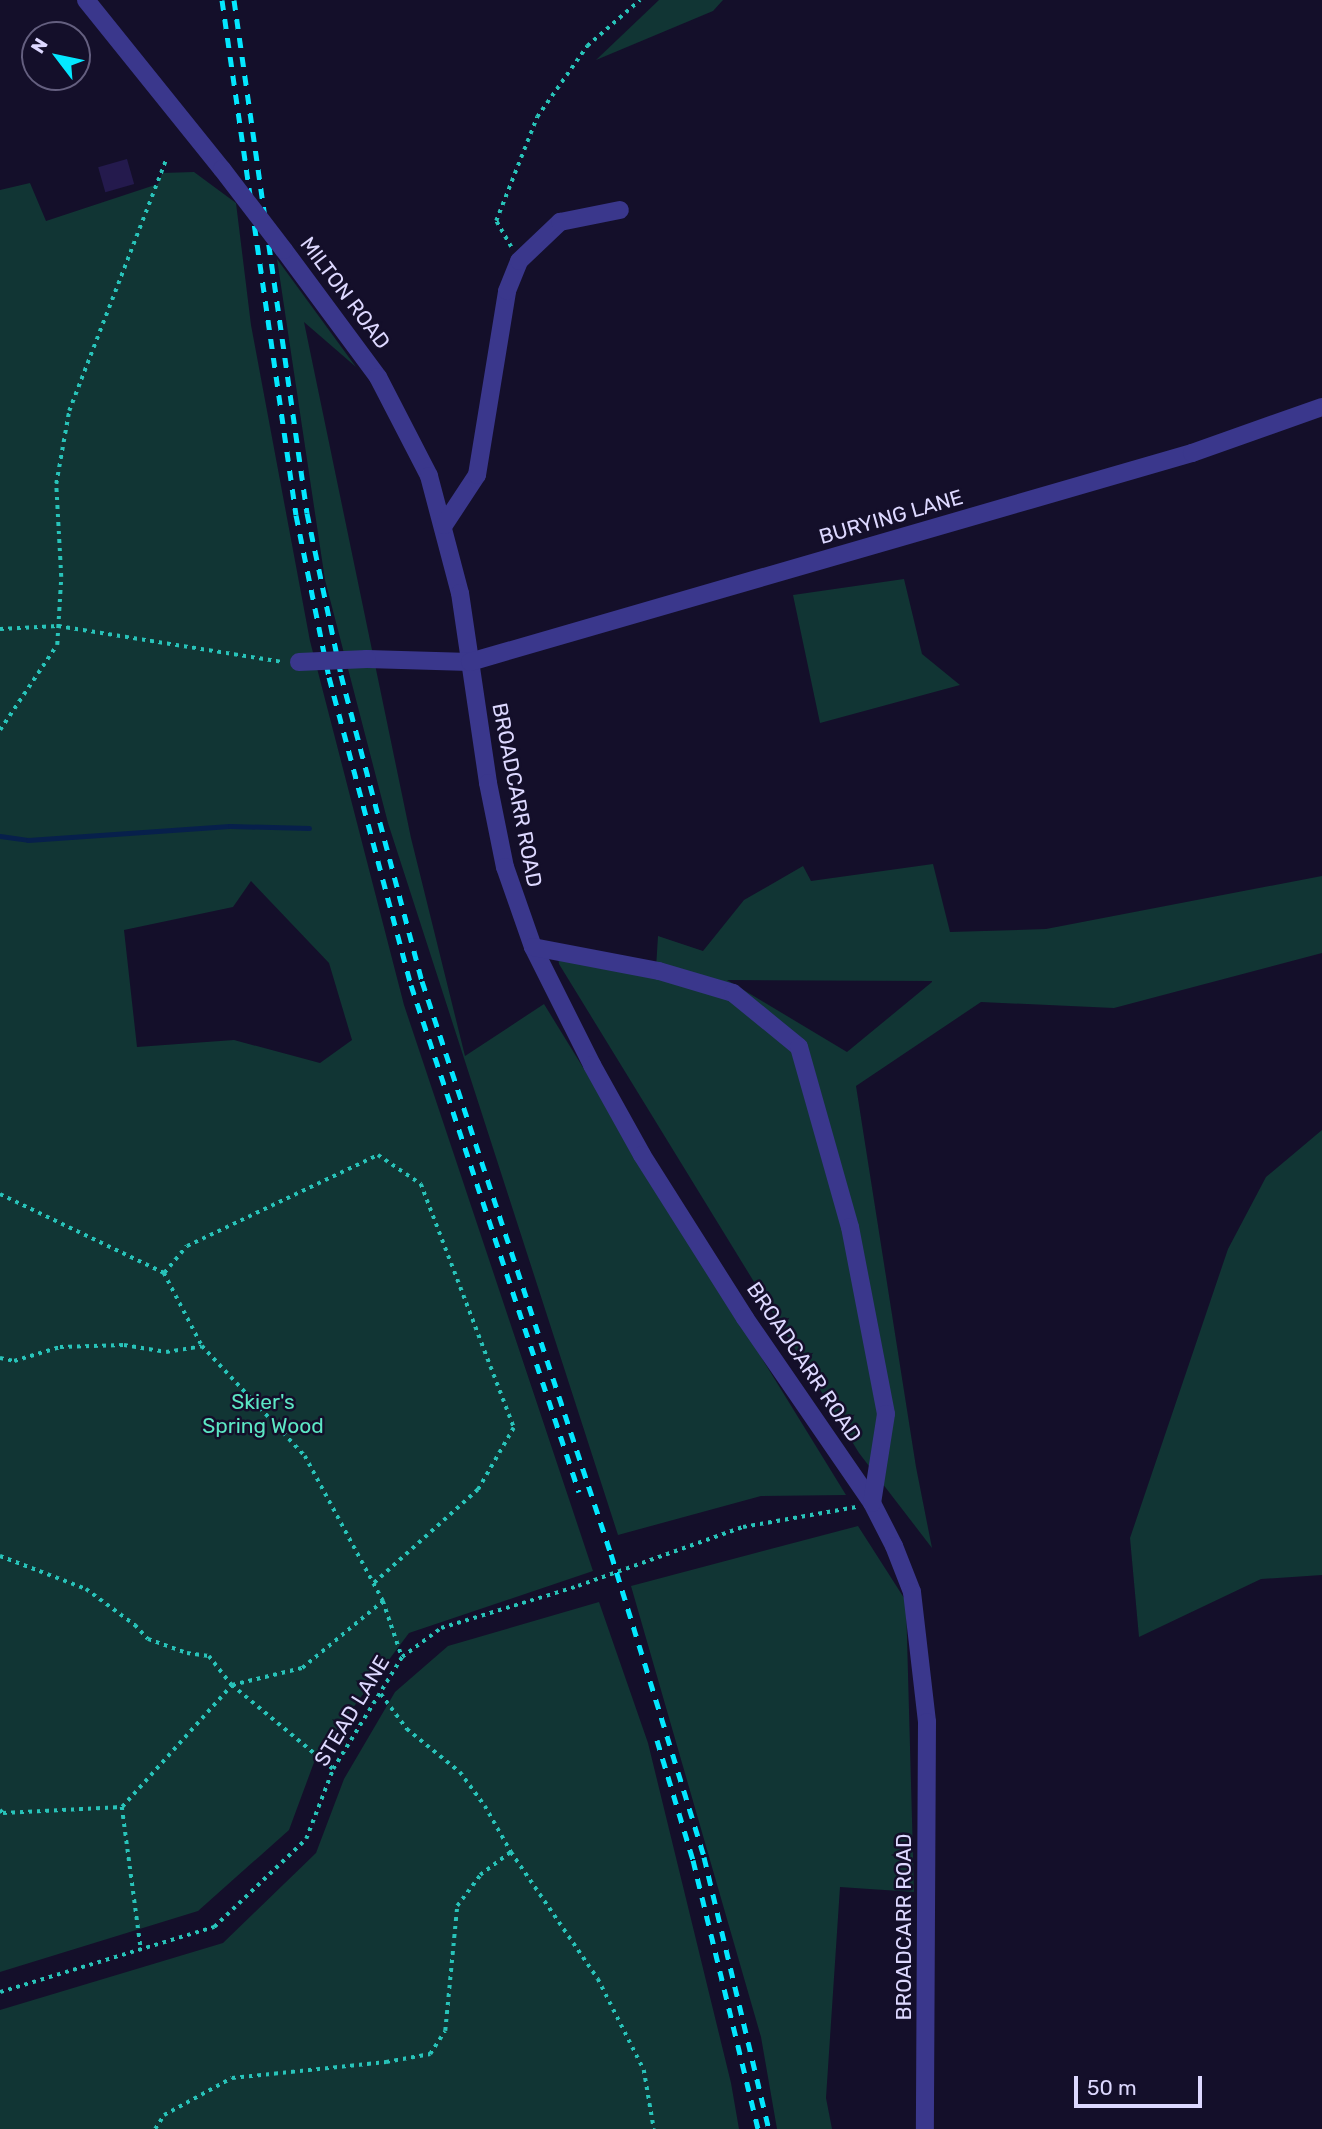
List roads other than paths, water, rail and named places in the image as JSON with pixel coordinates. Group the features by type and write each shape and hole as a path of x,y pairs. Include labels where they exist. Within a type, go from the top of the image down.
{"street":[{"name":"MILTON ROAD","path":"86,0 285,250 378,377 429,476 460,593 470,663"},
{"path":"444,525 477,475 507,291 519,261 560,222 620,210"},
{"name":"BURYING LANE","path":"299,662 367,659 470,663 1192,453 1322,407"},
{"name":"BROADCARR ROAD","path":"470,663 488,783 505,867 533,947 592,1065 642,1155 745,1318 872,1503 894,1546 912,1592 927,1722 925,2129"},
{"path":"533,947 659,971 733,993 799,1047 850,1227 886,1414 872,1503"}],"waterway":[{"path":"0,836 28,840 230,826 309,828"}],"railway":[{"path":"222,0 296,515 329,677 411,985 579,1492"},
{"path":"234,0 307,513 341,675 422,981 611,1554 704,1857 769,2129"},
{"path":"657,1740 693,1860 758,2129"}],"park label":[{"name":"Skier's Spring Wood","path":"263,1414"}]}
